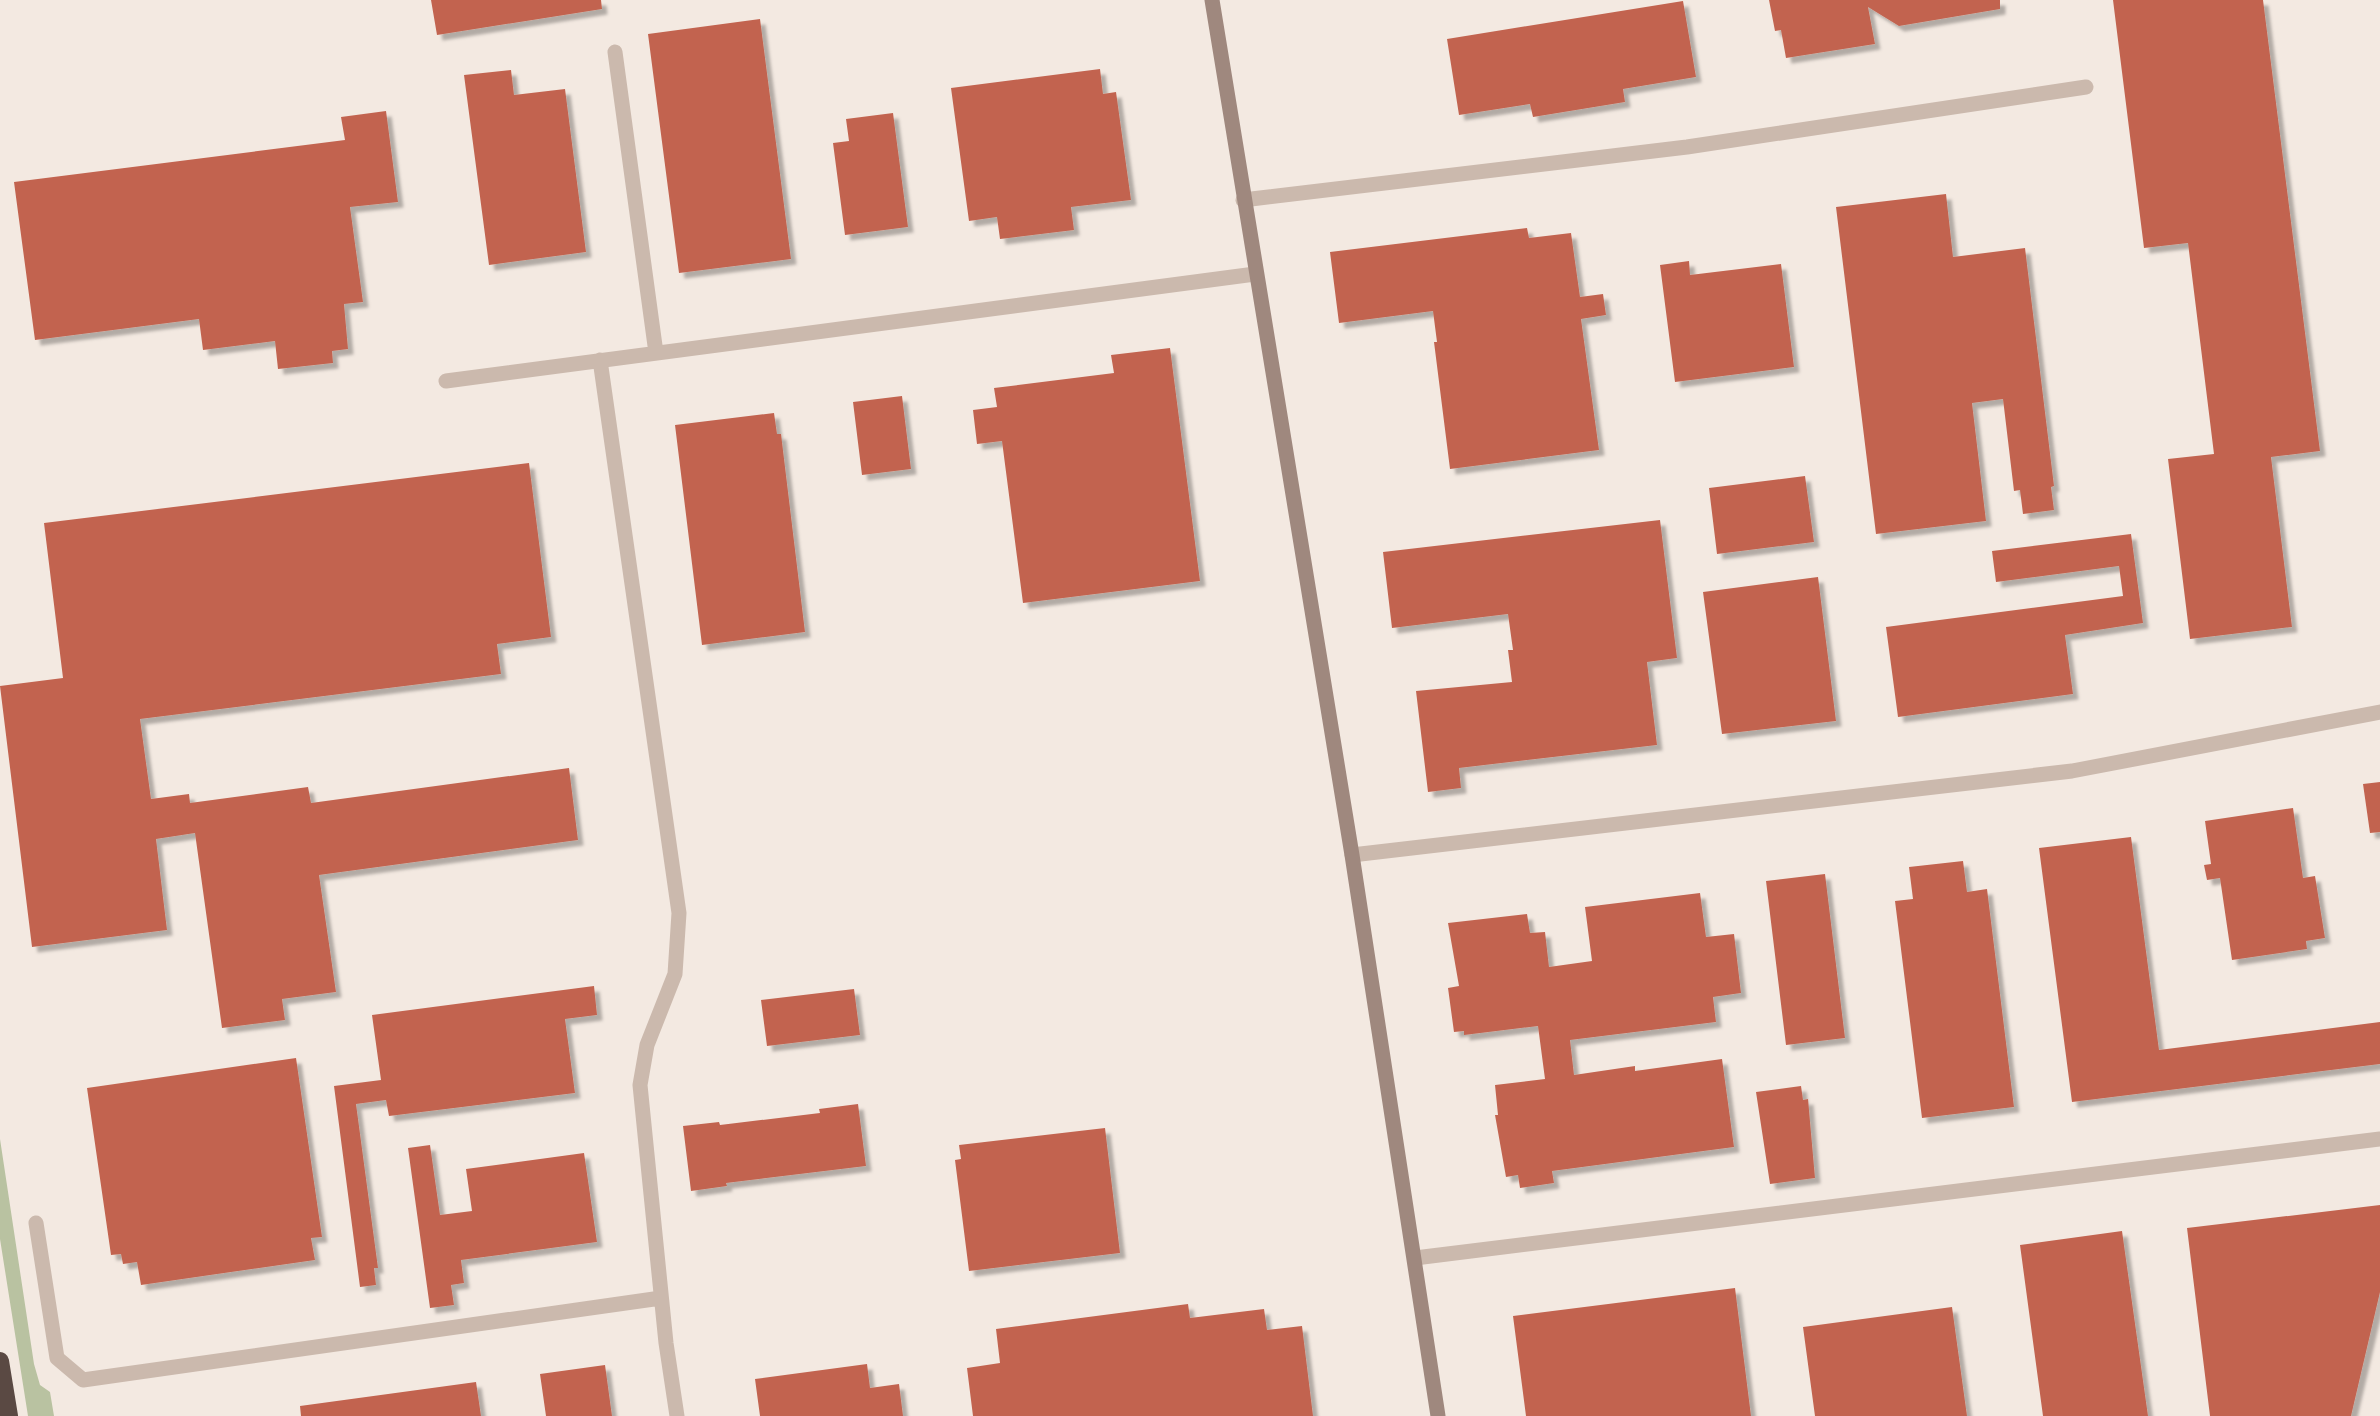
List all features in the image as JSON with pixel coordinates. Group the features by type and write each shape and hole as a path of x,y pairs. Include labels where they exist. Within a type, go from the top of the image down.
{"highway":[{"path":"0,1361 9,1416"}],"street":[{"path":"1212,0 1352,855 1438,1416"},
{"path":"615,52 656,353"},
{"path":"1243,200 1687,147 2086,87"},
{"path":"446,381 1256,274"},
{"path":"600,360 679,913 675,974 647,1046 640,1085 677,1416"},
{"path":"1352,855 2072,771 2380,712"},
{"path":"1415,1258 2380,1139"},
{"path":"36,1223 57,1358 83,1380 662,1298"}],"green space":[{"path":"0,1139 34,1364 40,1385 50,1392 54,1416 28,1416 0,1239"}],"building":[{"path":"431,0 601,0 602,9 437,35"},
{"path":"1769,0 2000,0 2000,9 1899,26 1868,7 1875,44 1786,58 1781,30 1775,31"},
{"path":"2113,0 2263,0 2320,451 2271,457 2292,627 2190,639 2168,459 2214,454 2188,243 2144,248"},
{"path":"1683,1 1696,77 1623,89 1625,102 1533,117 1530,104 1459,115 1447,39"},
{"path":"760,19 791,259 679,273 648,34"},
{"path":"1100,69 1103,94 1116,92 1131,200 1071,207 1074,230 1000,239 997,217 969,221 951,88"},
{"path":"511,70 514,95 565,89 586,252 489,265 464,75"},
{"path":"386,111 398,202 350,207 363,302 344,304 348,349 332,351 333,363 278,369 275,341 203,350 199,319 35,340 14,182 345,140 341,117"},
{"path":"893,113 908,227 845,235 833,143 849,141 846,119"},
{"path":"1946,194 1953,257 2025,248 2054,486 2051,487 2054,510 2023,514 2020,490 2014,491 2003,399 1972,403 1986,521 1876,534 1836,207"},
{"path":"1527,228 1529,238 1571,233 1580,297 1603,294 1606,315 1581,319 1599,450 1450,469 1434,342 1437,342 1433,311 1339,323 1330,252"},
{"path":"1689,261 1690,275 1781,264 1794,367 1675,382 1660,265"},
{"path":"1170,348 1200,581 1023,603 1002,441 977,444 973,410 997,407 994,388 1114,373 1111,355"},
{"path":"902,396 911,469 862,475 853,402"},
{"path":"774,413 777,434 781,434 805,632 702,645 675,425"},
{"path":"529,463 551,637 497,644 501,674 140,719 151,799 189,794 190,803 308,787 311,803 569,768 578,840 319,875 336,992 282,999 285,1020 222,1028 195,833 156,839 167,930 32,947 0,686 63,678 44,523"},
{"path":"1805,476 1814,542 1717,554 1709,488"},
{"path":"1660,520 1677,658 1647,662 1657,745 1459,768 1461,788 1428,792 1416,691 1512,682 1508,650 1513,650 1508,614 1392,628 1383,552"},
{"path":"2131,534 2143,623 2065,635 2073,694 1898,717 1886,627 2123,596 2119,566 1996,582 1992,551"},
{"path":"1818,577 1836,721 1722,734 1703,592"},
{"path":"2380,782 2380,832 2370,833 2363,784"},
{"path":"2293,808 2303,878 2315,876 2325,938 2306,941 2307,949 2232,960 2220,878 2207,880 2204,865 2211,864 2205,821"},
{"path":"2131,837 2159,1050 2380,1022 2380,1064 2072,1102 2039,848"},
{"path":"1963,861 1967,892 1987,889 2014,1107 1922,1118 1895,901 1913,899 1909,867"},
{"path":"1825,874 1845,1038 1786,1045 1766,881"},
{"path":"1700,893 1706,937 1734,934 1741,993 1713,997 1716,1022 1570,1040 1574,1075 1635,1066 1635,1071 1722,1059 1734,1147 1552,1171 1554,1183 1520,1188 1518,1175 1506,1177 1495,1115 1498,1115 1495,1085 1545,1079 1538,1026 1464,1035 1464,1031 1454,1032 1448,988 1459,986 1448,923 1527,914 1530,933 1545,932 1549,967 1592,961 1585,907"},
{"path":"594,986 597,1015 565,1019 575,1093 389,1116 386,1100 356,1104 378,1268 374,1268 376,1285 360,1287 334,1086 381,1080 372,1015"},
{"path":"854,989 860,1035 767,1046 761,1000"},
{"path":"296,1058 322,1237 311,1238 315,1260 141,1285 137,1262 123,1264 121,1254 111,1255 87,1088"},
{"path":"1801,1086 1803,1100 1808,1099 1815,1178 1770,1184 1756,1092"},
{"path":"858,1104 866,1166 726,1183 727,1186 691,1191 683,1126 719,1122 720,1125 820,1113 819,1109"},
{"path":"1105,1128 1120,1253 969,1271 955,1160 961,1159 959,1145"},
{"path":"430,1145 440,1215 472,1211 466,1169 584,1153 597,1242 461,1260 464,1283 451,1285 454,1305 430,1308 408,1148"},
{"path":"2380,1205 2380,1292 2351,1416 2210,1416 2187,1228"},
{"path":"2122,1231 2148,1416 2043,1416 2020,1245"},
{"path":"1735,1288 1751,1416 1526,1416 1513,1316"},
{"path":"1188,1304 1190,1318 1264,1309 1267,1330 1302,1326 1313,1416 973,1416 967,1368 1000,1363 996,1329"},
{"path":"1952,1307 1967,1416 1815,1416 1803,1327"},
{"path":"867,1364 870,1388 899,1384 903,1416 760,1416 755,1379"},
{"path":"605,1365 612,1416 546,1416 540,1374"},
{"path":"476,1382 481,1416 301,1416 300,1406"}]}
